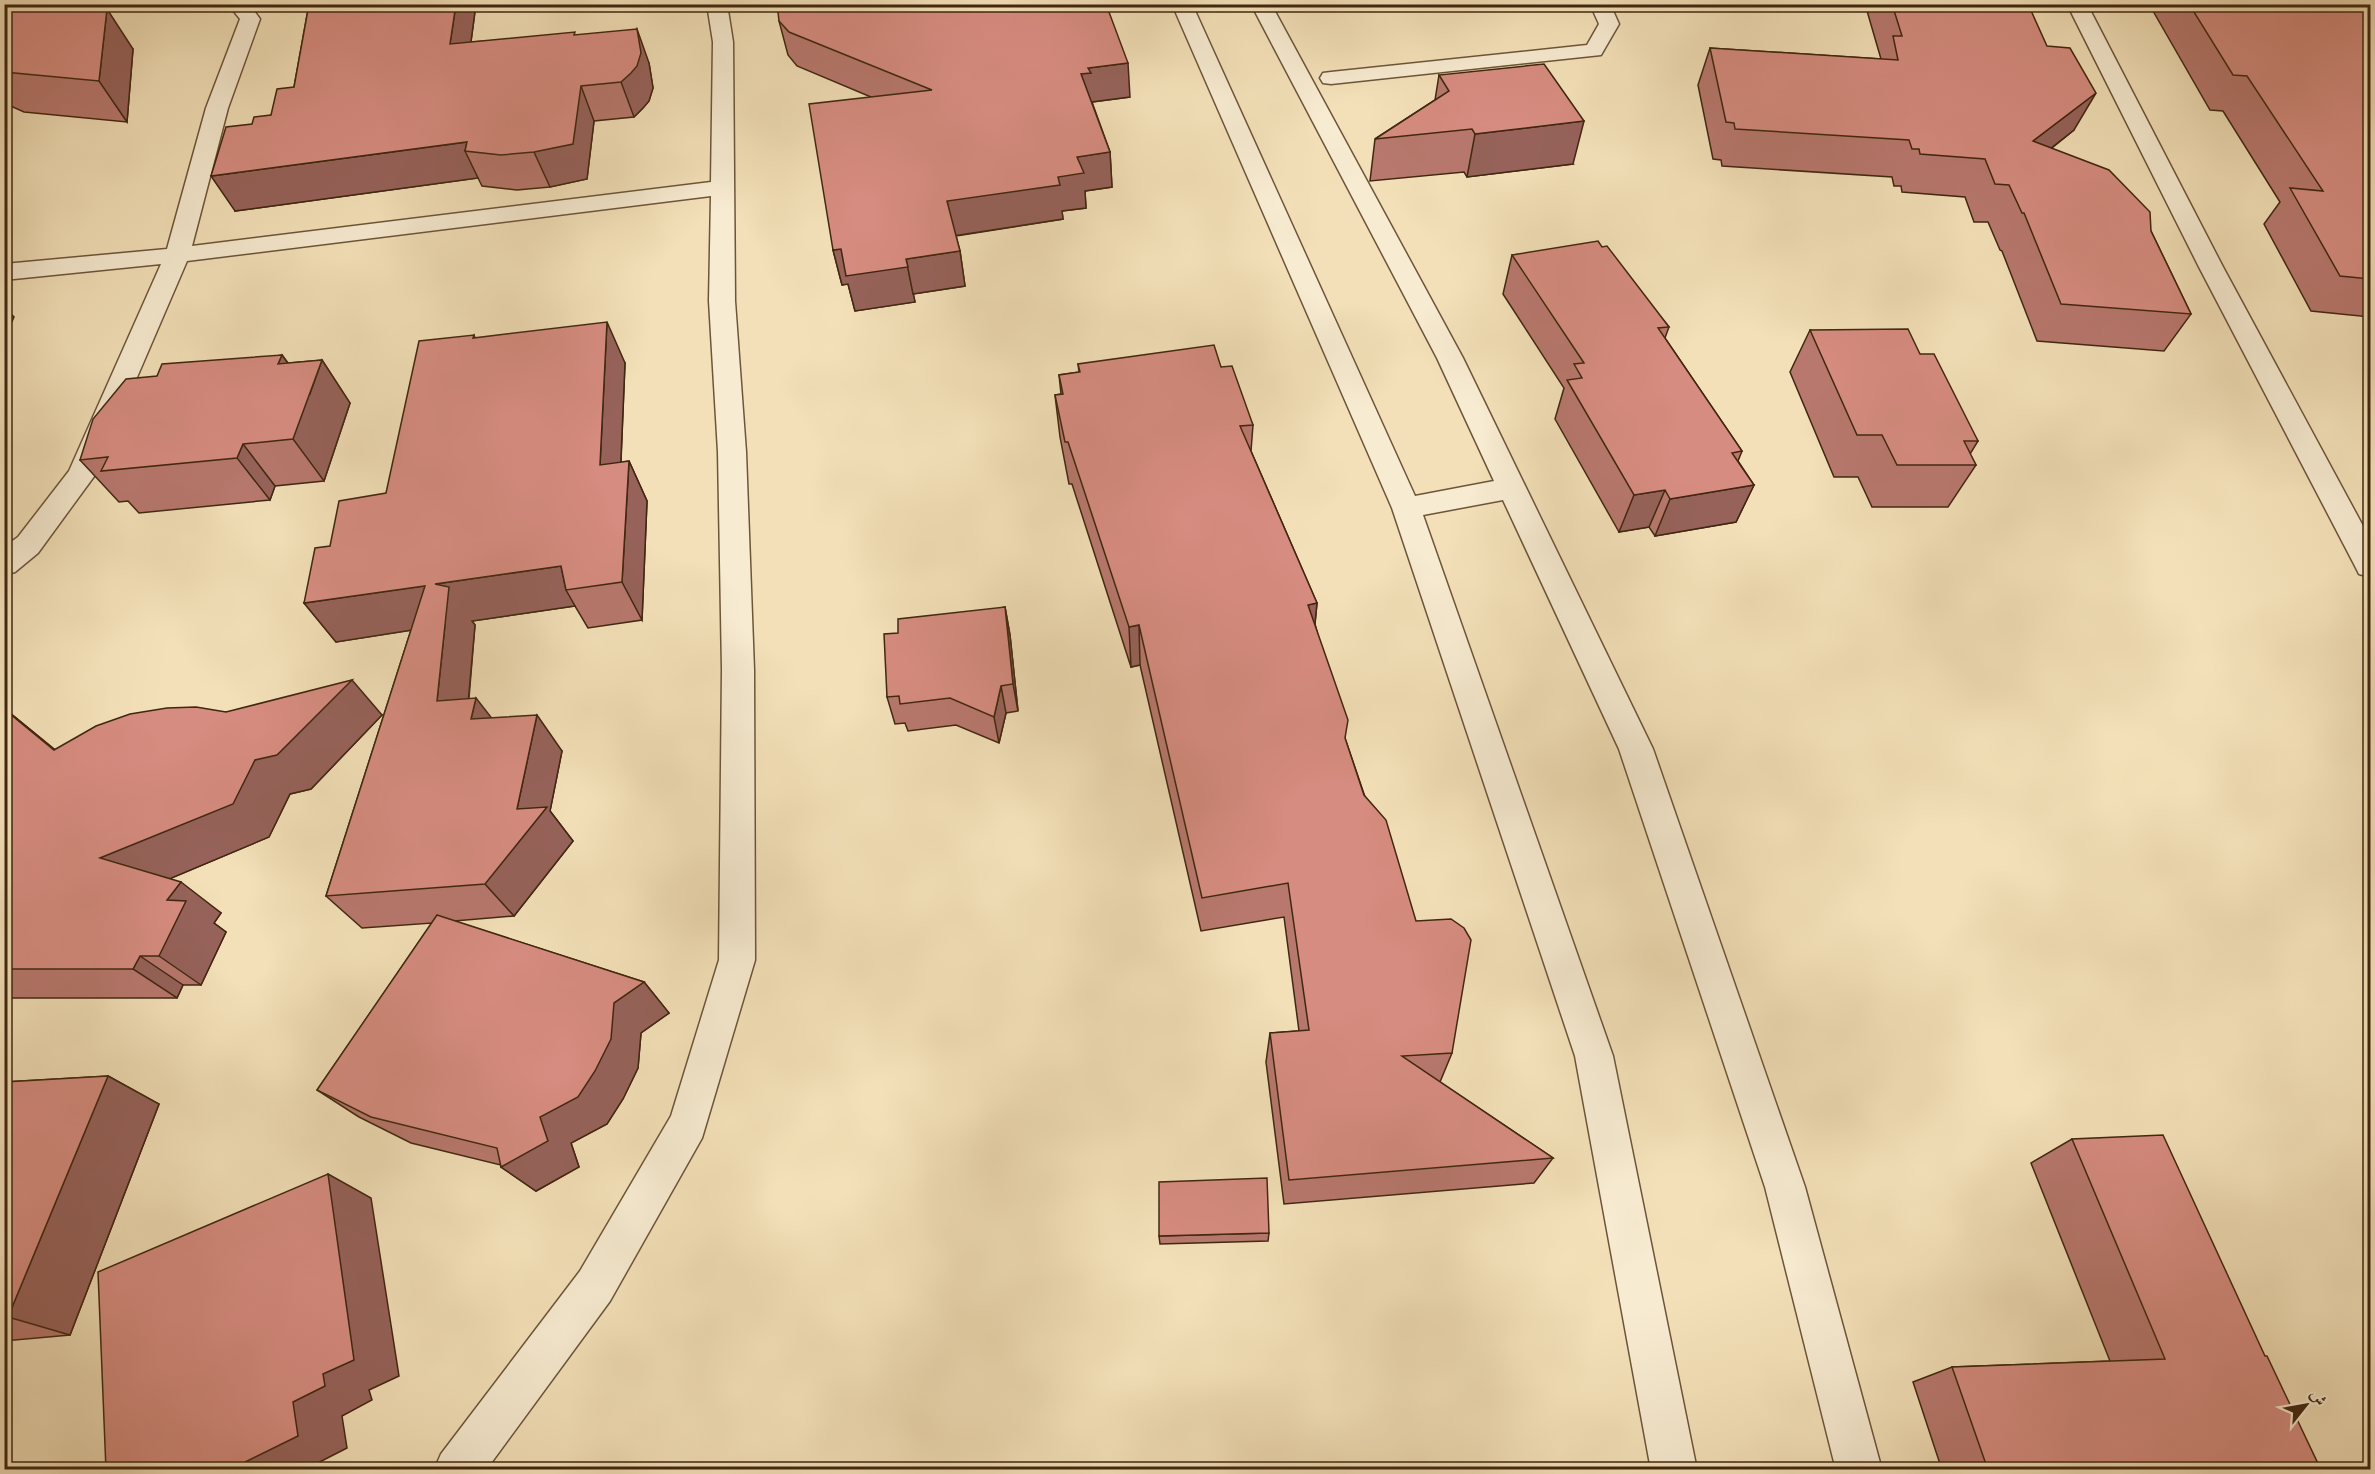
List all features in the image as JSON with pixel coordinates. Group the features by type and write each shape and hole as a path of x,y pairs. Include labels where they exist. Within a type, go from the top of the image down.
{"street":[{"path":"4,564 28,545 81,475 177,255 218,108 250,19 238,4"},
{"path":"457,1470 595,1286 688,1124 737,960 738,670 732,452 722,301 723,42 717,4"},
{"path":"1182,4 1406,508 1594,1056 1674,1470"},
{"path":"1261,4 1450,358 1636,749 1785,1187 1859,1470"},
{"path":"1330,78 1594,51 1609,24 1600,4"},
{"path":"2077,4 2211,267 2370,566"},
{"path":"4,272 177,255 722,188"},
{"path":"1406,508 1512,488"}],"building":[{"path":"4,4 100,4 107,9 99,81 4,72"},
{"path":"309,4 456,4 450,44 575,32 574,35 637,29 641,53 637,66 621,82 581,86 573,144 534,152 501,155 465,151 467,142 211,176 226,127 252,124 254,117 271,115 277,89 294,87"},
{"path":"777,4 1106,4 1128,63 1088,68 1091,73 1081,74 1110,152 1077,157 1084,173 1058,177 1060,185 947,201 960,251 906,259 908,267 846,276 841,249 833,250 809,104 932,90 789,32 779,21"},
{"path":"1892,4 2028,4 2047,46 2070,48 2096,93 2033,141 2109,170 2150,212 2151,231 2191,314 2061,304 2024,213 2009,185 1995,184 1985,159 1920,154 1919,149 1912,149 1909,140 1735,129 1734,123 1726,122 1710,48 1898,60 1893,36 1902,36"},
{"path":"2189,4 2370,4 2370,279 2340,276 2290,188 2323,191 2247,76 2233,75"},
{"path":"1544,64 1584,121 1475,134 1472,129 1375,139 1449,91 1439,75"},
{"path":"1598,241 1602,247 1607,246 1669,327 1658,328 1742,451 1732,453 1754,485 1670,499 1665,490 1634,495 1567,380 1582,378 1574,364 1584,363 1512,255"},
{"path":"607,322 600,465 629,461 622,582 566,590 561,566 435,584 449,587 437,701 476,698 471,719 537,715 517,809 547,807 485,884 326,896 425,586 304,603 315,548 330,546 339,501 386,493 419,341 474,335 473,338"},
{"path":"1908,329 1920,354 1934,354 1978,441 1964,441 1976,465 1897,465 1882,435 1857,435 1810,330"},
{"path":"1214,345 1221,367 1232,366 1253,425 1240,426 1317,603 1308,605 1348,720 1345,738 1364,795 1386,820 1416,921 1451,919 1464,928 1471,940 1452,1053 1402,1056 1553,1158 1289,1180 1270,1033 1309,1030 1288,883 1202,898 1139,625 1129,627 1068,442 1065,442 1055,395 1063,394 1059,375 1080,372 1078,364"},
{"path":"282,355 278,364 322,360 293,439 243,444 237,458 101,471 108,457 80,460 93,419 126,379 157,376 162,364"},
{"path":"1005,607 1013,684 1001,686 994,717 950,698 900,704 899,696 887,697 884,634 898,633 898,619"},
{"path":"352,680 277,755 255,760 233,804 100,858 181,882 167,900 186,901 159,956 140,956 133,969 4,969 4,709 54,750 96,726 130,714 167,708 196,707 226,712"},
{"path":"437,915 644,982 614,1003 611,1039 595,1071 578,1097 540,1117 548,1141 501,1167 497,1148 371,1117 317,1090"},
{"path":"108,1076 8,1317 4,1318 4,1082"},
{"path":"2163,1135 2265,1356 2321,1470 1988,1470 1952,1367 2165,1359 2072,1139"},
{"path":"328,1174 354,1360 323,1374 325,1386 293,1402 298,1436 229,1470 131,1470 131,1466 124,1470 106,1470 98,1272"},
{"path":"1267,1178 1269,1233 1159,1236 1159,1182"}]}
